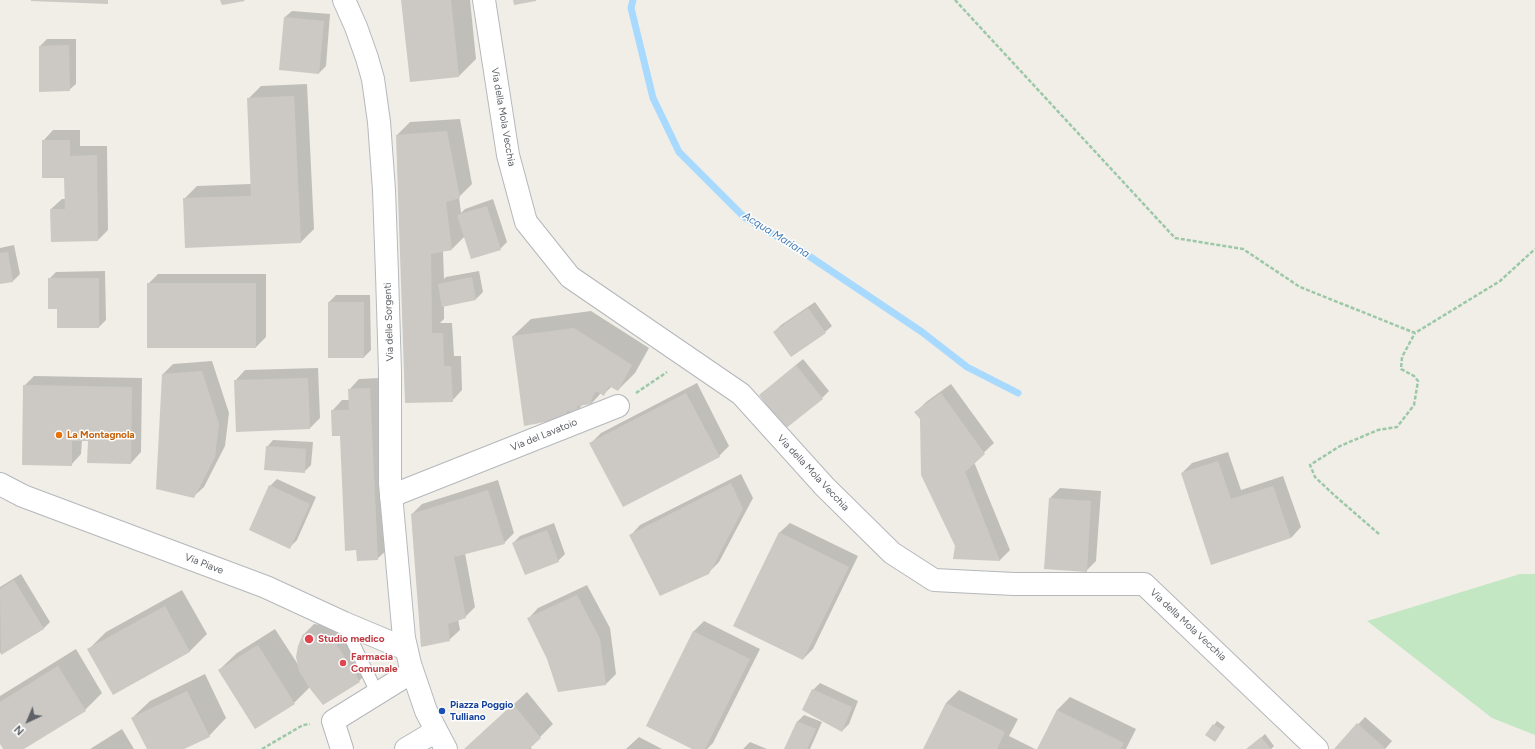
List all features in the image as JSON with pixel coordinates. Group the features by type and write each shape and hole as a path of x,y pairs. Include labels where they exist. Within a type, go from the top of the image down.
{"street":[{"name":"Via delle Sorgenti","path":"344,0 356,27 367,58 379,122 387,274 391,496 406,649 412,672 426,711 441,740"},
{"name":"Via della Mola Vecchia","path":"484,0 508,155 526,222 570,277 741,394 824,487 892,553 934,580 1014,584 1144,584 1317,749"},
{"name":"Via del Lavatoio","path":"391,496 618,406"},
{"name":"Via Piave","path":"0,484 23,496 266,587 344,623 406,649"},
{"path":"342,749 333,720 412,672"},
{"path":"406,749 441,740"}],"lane":[{"path":"344,623 377,693"}],"path":[{"path":"955,0 1175,238 1243,249 1300,287 1415,333"},
{"path":"1379,534 1315,477 1310,465 1340,446 1378,430 1397,427 1414,405 1418,381 1414,376 1401,369 1402,357 1415,333 1500,281 1535,249"},
{"path":"618,406 688,358"},
{"path":"262,749 303,726 333,720"}],"green space":[{"path":"1520,574 1535,574 1535,735 1492,718 1367,621"}],"building":[{"path":"108,0 108,4 31,1"},
{"path":"220,0 244,0 245,1 222,5"},
{"path":"401,0 451,0 459,77 410,82"},
{"path":"513,0 536,0 536,1 514,5"},
{"path":"284,17 324,21 319,74 279,70"},
{"path":"69,45 70,91 39,92 39,46"},
{"path":"294,96 301,243 185,248 183,198 251,196 247,98"},
{"path":"447,131 460,198 446,202 452,250 431,254 432,333 443,333 444,366 451,366 453,402 405,403 396,135"},
{"path":"42,140 70,140 70,156 97,155 98,241 51,242 50,209 65,209 64,178 42,178"},
{"path":"487,206 501,250 471,259 457,215"},
{"path":"8,252 13,282 0,284 0,253"},
{"path":"472,277 476,300 442,307 438,284"},
{"path":"48,278 99,278 99,328 57,328 57,309 48,309"},
{"path":"147,283 256,283 256,348 147,348"},
{"path":"328,302 364,302 364,358 328,358"},
{"path":"808,308 826,333 791,357 773,332"},
{"path":"574,328 632,365 618,391 609,386 604,396 596,391 591,400 592,404 577,406 578,411 567,411 566,418 524,426 512,336"},
{"path":"796,365 823,399 785,429 759,395"},
{"path":"202,371 219,424 215,457 194,498 156,489 162,374"},
{"path":"308,378 310,429 236,432 234,380"},
{"path":"23,385 132,387 131,464 87,463 88,441 72,441 72,466 22,465"},
{"path":"370,388 378,560 357,561 356,550 345,551 340,436 332,436 331,410 349,410 348,389"},
{"path":"686,393 720,457 623,507 589,443"},
{"path":"941,393 985,454 965,472 1000,561 953,559 955,546 921,475 920,419 914,412"},
{"path":"266,446 306,449 305,473 264,470"},
{"path":"1218,461 1231,499 1273,486 1291,538 1211,565 1181,473"},
{"path":"731,483 743,509 709,574 660,596 629,535"},
{"path":"269,485 310,504 290,549 249,530"},
{"path":"488,490 505,544 454,557 466,618 448,624 450,641 421,647 411,514"},
{"path":"1049,498 1091,501 1087,572 1044,569"},
{"path":"547,530 559,562 525,575 512,543"},
{"path":"779,532 849,567 803,660 733,626"},
{"path":"14,580 44,629 1,655 0,589"},
{"path":"577,595 600,639 606,685 558,692 547,659 527,618"},
{"path":"165,606 190,652 113,695 87,649"},
{"path":"693,631 750,659 705,749 692,749 646,726"},
{"path":"303,634 332,637 360,682 323,705 299,671 296,657 298,646"},
{"path":"258,645 295,704 255,729 218,670"},
{"path":"58,666 86,711 24,749 3,749 0,744 0,702"},
{"path":"812,689 852,707 842,732 802,710"},
{"path":"187,691 210,737 184,749 147,749 131,718"},
{"path":"946,703 1005,732 997,749 923,749"},
{"path":"513,704 541,738 529,749 464,749"},
{"path":"1057,710 1124,743 1120,749 1037,749"},
{"path":"797,721 816,729 807,749 784,749"},
{"path":"1357,723 1386,749 1334,749"},
{"path":"1213,724 1223,730 1215,742 1205,735"},
{"path":"1261,737 1271,749 1246,749"}],"waterway":[{"name":"Acqua Mariana","path":"633,0 631,8 653,98 679,152 744,217 800,250 922,332 967,367 1018,393"}],"place":[{"name":"La Montagnola","path":"59,435"},
{"name":"Studio medico","path":"309,639"},
{"name":"Farmacia Comunale","path":"343,663"},
{"name":"Piazza Poggio Tulliano","path":"442,711"}]}
